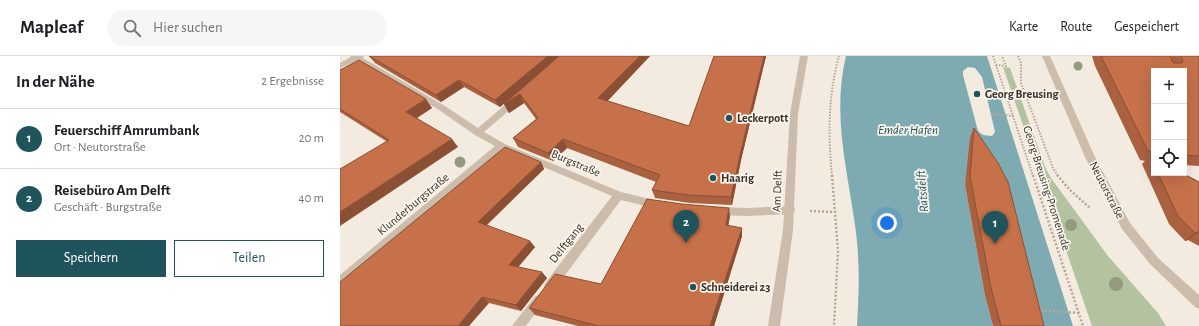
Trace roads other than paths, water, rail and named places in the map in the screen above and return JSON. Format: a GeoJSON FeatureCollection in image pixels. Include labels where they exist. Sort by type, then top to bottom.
{"type":"FeatureCollection","features":[{"type":"Feature","properties":{"kind":"street"},"geometry":{"type":"LineString","coordinates":[[340,66],[357,56]]}},
{"type":"Feature","properties":{"kind":"street","name":"Burgstraße"},"geometry":{"type":"LineString","coordinates":[[357,56],[442,108],[478,133],[502,146],[619,195],[672,206]]}},
{"type":"Feature","properties":{"kind":"street","name":"Am Delft"},"geometry":{"type":"LineString","coordinates":[[774,326],[784,266],[790,210],[794,114],[804,56]]}},
{"type":"Feature","properties":{"kind":"street","name":"Neutorstraße"},"geometry":{"type":"LineString","coordinates":[[1046,56],[1090,157],[1120,216],[1140,245],[1154,261],[1199,303]]}},
{"type":"Feature","properties":{"kind":"street"},"geometry":{"type":"LineString","coordinates":[[478,133],[520,96]]}},
{"type":"Feature","properties":{"kind":"street","name":"Klunderburgstraße"},"geometry":{"type":"LineString","coordinates":[[340,282],[502,146]]}},
{"type":"Feature","properties":{"kind":"street","name":"Delftgang"},"geometry":{"type":"LineString","coordinates":[[518,326],[619,195]]}},
{"type":"Feature","properties":{"kind":"street"},"geometry":{"type":"LineString","coordinates":[[709,211],[747,212],[790,210]]}},
{"type":"Feature","properties":{"kind":"water","name":"Emder Hafen"},"geometry":{"type":"Polygon","coordinates":[[[846,56],[987,56],[1073,326],[1035,326],[970,157],[965,185],[985,296],[993,326],[857,326],[859,289],[858,250],[842,141],[840,99],[846,56]],[[968,67],[963,71],[963,75],[978,131],[983,135],[992,136],[995,132],[982,77],[975,68],[968,67]]]}},
{"type":"Feature","properties":{"kind":"place","name":"Georg Breusing"},"geometry":{"type":"Point","coordinates":[977,94]}},
{"type":"Feature","properties":{"kind":"place","name":"Leckerpott"},"geometry":{"type":"Point","coordinates":[729,118]}},
{"type":"Feature","properties":{"kind":"place","name":"Haarig"},"geometry":{"type":"Point","coordinates":[713,178]}},
{"type":"Feature","properties":{"kind":"place","name":"Reisebüro Am Delft"},"geometry":{"type":"Point","coordinates":[686,243]}},
{"type":"Feature","properties":{"kind":"place","name":"Feuerschiff Amrumbank"},"geometry":{"type":"Point","coordinates":[995,244]}},
{"type":"Feature","properties":{"kind":"place","name":"Schneiderei 23"},"geometry":{"type":"Point","coordinates":[693,287]}},
{"type":"Feature","properties":{"kind":"water label","name":"Ratsdelft"},"geometry":{"type":"Point","coordinates":[923,191]}}]}
